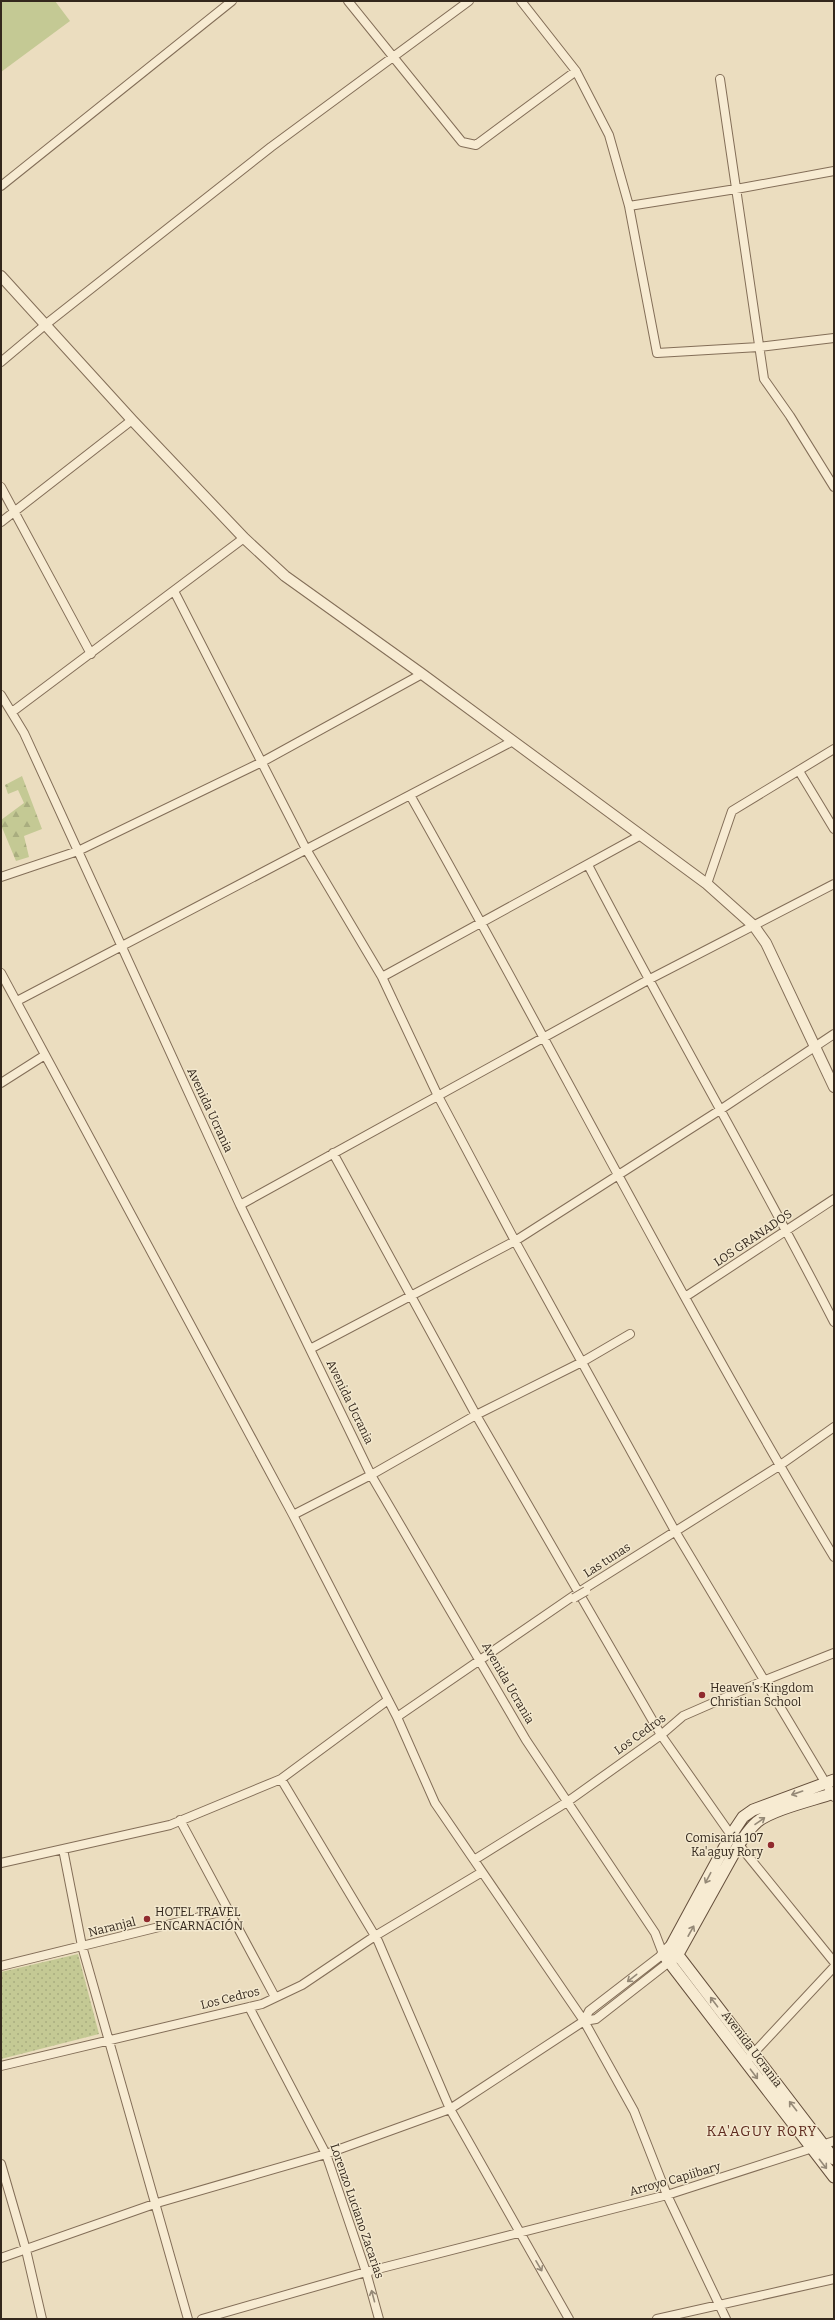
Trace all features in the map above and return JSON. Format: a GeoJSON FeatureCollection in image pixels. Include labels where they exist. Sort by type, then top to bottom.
{"type":"FeatureCollection","features":[{"type":"Feature","properties":{"kind":"main road"},"geometry":{"type":"LineString","coordinates":[[670,1954],[731,1835],[743,1817],[753,1810],[829,1782]]}},
{"type":"Feature","properties":{"kind":"main road"},"geometry":{"type":"LineString","coordinates":[[670,1954],[739,1844],[758,1821],[773,1814],[833,1794]]}},
{"type":"Feature","properties":{"kind":"main road","name":"Avenida Ucrania"},"geometry":{"type":"LineString","coordinates":[[670,1954],[749,2057],[834,2159]]}},
{"type":"Feature","properties":{"kind":"main road","name":"Avenida Ucrania"},"geometry":{"type":"LineString","coordinates":[[749,2057],[812,2150],[834,2177]]}},
{"type":"Feature","properties":{"kind":"street"},"geometry":{"type":"LineString","coordinates":[[1,186],[232,1]]}},
{"type":"Feature","properties":{"kind":"street"},"geometry":{"type":"LineString","coordinates":[[348,1],[462,142],[476,145],[576,71]]}},
{"type":"Feature","properties":{"kind":"street"},"geometry":{"type":"LineString","coordinates":[[1,362],[45,325],[271,147],[392,56],[469,1]]}},
{"type":"Feature","properties":{"kind":"street"},"geometry":{"type":"LineString","coordinates":[[521,1],[576,71],[609,135],[629,206],[657,353],[759,347],[834,338]]}},
{"type":"Feature","properties":{"kind":"street"},"geometry":{"type":"LineString","coordinates":[[720,79],[764,379],[790,416],[834,487]]}},
{"type":"Feature","properties":{"kind":"street"},"geometry":{"type":"LineString","coordinates":[[629,206],[736,189],[834,171]]}},
{"type":"Feature","properties":{"kind":"street"},"geometry":{"type":"LineString","coordinates":[[1,276],[132,420],[244,538],[285,576],[422,674],[707,884],[754,926],[766,943],[834,1087]]}},
{"type":"Feature","properties":{"kind":"street"},"geometry":{"type":"LineString","coordinates":[[1,522],[132,420]]}},
{"type":"Feature","properties":{"kind":"street"},"geometry":{"type":"LineString","coordinates":[[1,487],[91,654]]}},
{"type":"Feature","properties":{"kind":"street"},"geometry":{"type":"LineString","coordinates":[[12,712],[244,538]]}},
{"type":"Feature","properties":{"kind":"street"},"geometry":{"type":"LineString","coordinates":[[174,591],[306,849],[382,978],[438,1096],[515,1241],[675,1531],[763,1681],[829,1782],[833,1794]]}},
{"type":"Feature","properties":{"kind":"street"},"geometry":{"type":"LineString","coordinates":[[1,876],[78,851],[262,762],[422,674]]}},
{"type":"Feature","properties":{"kind":"street","name":"Avenida Ucrania"},"geometry":{"type":"LineString","coordinates":[[1,695],[12,712],[78,851],[120,946],[240,1205],[371,1475],[526,1740],[654,1933],[670,1954]]}},
{"type":"Feature","properties":{"kind":"street"},"geometry":{"type":"LineString","coordinates":[[17,1001],[513,741]]}},
{"type":"Feature","properties":{"kind":"street"},"geometry":{"type":"LineString","coordinates":[[707,884],[732,811],[834,749]]}},
{"type":"Feature","properties":{"kind":"street"},"geometry":{"type":"LineString","coordinates":[[800,771],[834,829]]}},
{"type":"Feature","properties":{"kind":"street"},"geometry":{"type":"LineString","coordinates":[[410,795],[482,923],[685,1297],[779,1466],[834,1557]]}},
{"type":"Feature","properties":{"kind":"street"},"geometry":{"type":"LineString","coordinates":[[382,978],[641,835]]}},
{"type":"Feature","properties":{"kind":"street"},"geometry":{"type":"LineString","coordinates":[[588,865],[648,980],[787,1230],[834,1322]]}},
{"type":"Feature","properties":{"kind":"street"},"geometry":{"type":"LineString","coordinates":[[240,1205],[648,980],[834,884]]}},
{"type":"Feature","properties":{"kind":"street"},"geometry":{"type":"LineString","coordinates":[[1,973],[293,1515],[397,1717],[435,1803],[584,2021],[634,2111],[667,2195],[726,2319]]}},
{"type":"Feature","properties":{"kind":"street"},"geometry":{"type":"LineString","coordinates":[[310,1349],[515,1241],[720,1110],[834,1034]]}},
{"type":"Feature","properties":{"kind":"street"},"geometry":{"type":"LineString","coordinates":[[1,1083],[46,1055]]}},
{"type":"Feature","properties":{"kind":"street"},"geometry":{"type":"LineString","coordinates":[[333,1153],[476,1415],[661,1734],[731,1835],[834,1962]]}},
{"type":"Feature","properties":{"kind":"street","name":"LOS GRANADOS"},"geometry":{"type":"LineString","coordinates":[[685,1297],[834,1199]]}},
{"type":"Feature","properties":{"kind":"street"},"geometry":{"type":"LineString","coordinates":[[293,1515],[371,1475],[476,1415],[582,1362],[630,1334]]}},
{"type":"Feature","properties":{"kind":"street","name":"Las tunas"},"geometry":{"type":"LineString","coordinates":[[397,1717],[579,1594],[675,1531],[779,1466],[834,1427]]}},
{"type":"Feature","properties":{"kind":"street","name":"Los Cedros"},"geometry":{"type":"LineString","coordinates":[[474,1860],[567,1802],[661,1734],[683,1716],[763,1681],[834,1653]]}},
{"type":"Feature","properties":{"kind":"street"},"geometry":{"type":"LineString","coordinates":[[1,1863],[170,1825],[281,1780],[388,1700]]}},
{"type":"Feature","properties":{"kind":"street"},"geometry":{"type":"LineString","coordinates":[[281,1780],[375,1936],[450,2109],[570,2319]]}},
{"type":"Feature","properties":{"kind":"street"},"geometry":{"type":"LineString","coordinates":[[180,1820],[275,1997]]}},
{"type":"Feature","properties":{"kind":"street"},"geometry":{"type":"LineString","coordinates":[[63,1849],[82,1946],[157,2203],[188,2319]]}},
{"type":"Feature","properties":{"kind":"street","name":"Los Cedros"},"geometry":{"type":"LineString","coordinates":[[1,2066],[249,2007],[275,1997],[302,1985],[375,1936],[482,1872]]}},
{"type":"Feature","properties":{"kind":"street","name":"Naranjal"},"geometry":{"type":"LineString","coordinates":[[1,1966],[228,1910]]}},
{"type":"Feature","properties":{"kind":"street"},"geometry":{"type":"LineString","coordinates":[[1,2258],[157,2203],[326,2154],[450,2109],[584,2021],[596,2019],[670,1954]]}},
{"type":"Feature","properties":{"kind":"street"},"geometry":{"type":"LineString","coordinates":[[749,2057],[834,1967]]}},
{"type":"Feature","properties":{"kind":"street","name":"Lorenzo Luciano Zacarias"},"geometry":{"type":"LineString","coordinates":[[249,2007],[326,2154],[366,2272],[379,2319]]}},
{"type":"Feature","properties":{"kind":"street","name":"Arroyo Capiibary"},"geometry":{"type":"LineString","coordinates":[[202,2319],[366,2272],[667,2195],[812,2150],[834,2141]]}},
{"type":"Feature","properties":{"kind":"street"},"geometry":{"type":"LineString","coordinates":[[1,2164],[26,2250],[42,2319]]}},
{"type":"Feature","properties":{"kind":"street"},"geometry":{"type":"LineString","coordinates":[[657,2319],[834,2279]]}},
{"type":"Feature","properties":{"kind":"green space"},"geometry":{"type":"Polygon","coordinates":[[[1,1],[55,1],[70,21],[1,72],[1,1]]]}},
{"type":"Feature","properties":{"kind":"green space"},"geometry":{"type":"Polygon","coordinates":[[[22,776],[42,829],[24,836],[29,857],[16,861],[1,825],[1,820],[24,803],[18,790],[8,794],[5,785],[22,776]]]}},
{"type":"Feature","properties":{"kind":"green space"},"geometry":{"type":"Polygon","coordinates":[[[78,1954],[99,2034],[1,2059],[1,1972],[78,1954]]]}},
{"type":"Feature","properties":{"kind":"place","name":"Heaven's Kingdom Christian School"},"geometry":{"type":"Point","coordinates":[702,1695]}},
{"type":"Feature","properties":{"kind":"place","name":"Comisaría 107 Ka'aguy Rory"},"geometry":{"type":"Point","coordinates":[771,1845]}},
{"type":"Feature","properties":{"kind":"place","name":"HOTEL TRAVEL ENCARNACIÓN"},"geometry":{"type":"Point","coordinates":[147,1919]}},
{"type":"Feature","properties":{"kind":"district","name":"KA'AGUY RORY"},"geometry":{"type":"Point","coordinates":[762,2131]}}]}
